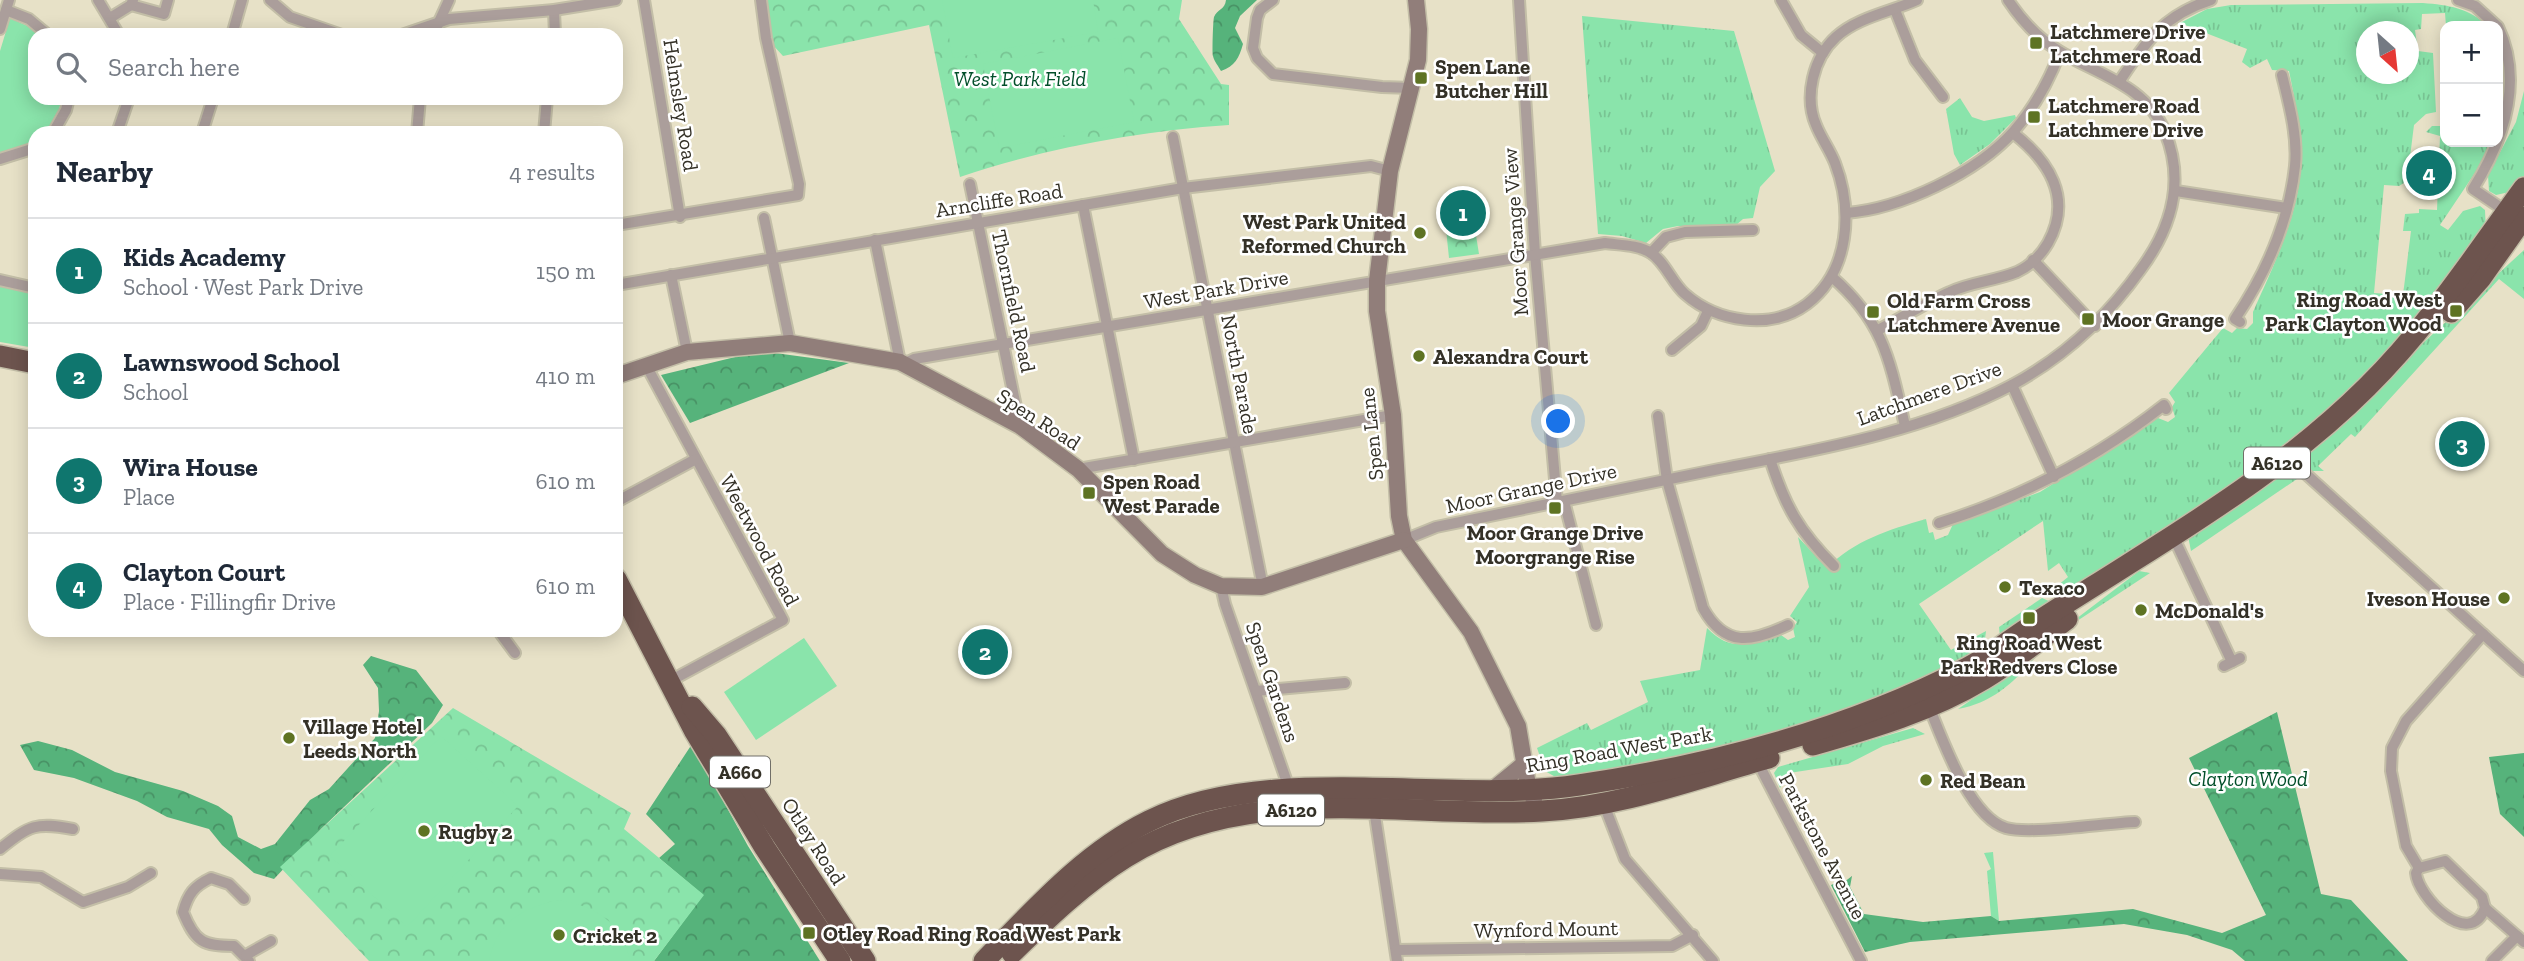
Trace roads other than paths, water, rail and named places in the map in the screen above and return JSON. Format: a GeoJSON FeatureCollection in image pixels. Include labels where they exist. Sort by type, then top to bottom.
{"type":"FeatureCollection","features":[{"type":"Feature","properties":{"kind":"highway","name":"Ring Road West Park"},"geometry":{"type":"LineString","coordinates":[[2398,354],[2449,314],[2481,278],[2520,216],[2524,188]]}},
{"type":"Feature","properties":{"kind":"highway","name":"Ring Road West Park"},"geometry":{"type":"LineString","coordinates":[[984,961],[1084,864],[1117,840],[1151,820],[1219,797],[1290,791],[1528,791],[1578,785],[1755,755],[1881,726],[1926,699],[1996,671],[2081,608],[2144,555],[2286,456],[2366,388],[2398,354],[2469,266],[2520,216]]}},
{"type":"Feature","properties":{"kind":"highway"},"geometry":{"type":"LineString","coordinates":[[0,356],[28,362]]}},
{"type":"Feature","properties":{"kind":"highway","name":"Otley Road"},"geometry":{"type":"LineString","coordinates":[[623,592],[694,730],[765,848],[840,961]]}},
{"type":"Feature","properties":{"kind":"highway","name":"Otley Road"},"geometry":{"type":"LineString","coordinates":[[670,681],[716,735],[865,961]]}},
{"type":"Feature","properties":{"kind":"highway","name":"Ring Road West Park"},"geometry":{"type":"LineString","coordinates":[[1004,961],[1096,878],[1126,857],[1181,830],[1259,811],[1374,809],[1509,813],[1606,804],[1670,789],[1755,755]]}},
{"type":"Feature","properties":{"kind":"street"},"geometry":{"type":"LineString","coordinates":[[98,0],[115,28]]}},
{"type":"Feature","properties":{"kind":"street"},"geometry":{"type":"LineString","coordinates":[[110,18],[132,3],[164,14],[168,0]]}},
{"type":"Feature","properties":{"kind":"street"},"geometry":{"type":"LineString","coordinates":[[234,28],[242,0]]}},
{"type":"Feature","properties":{"kind":"street"},"geometry":{"type":"LineString","coordinates":[[270,0],[290,17],[322,28]]}},
{"type":"Feature","properties":{"kind":"street"},"geometry":{"type":"LineString","coordinates":[[435,28],[449,0]]}},
{"type":"Feature","properties":{"kind":"street"},"geometry":{"type":"LineString","coordinates":[[422,28],[478,15],[554,10],[616,0]]}},
{"type":"Feature","properties":{"kind":"street","name":"Helmsley Road"},"geometry":{"type":"LineString","coordinates":[[644,0],[680,217]]}},
{"type":"Feature","properties":{"kind":"street"},"geometry":{"type":"LineString","coordinates":[[623,224],[680,217],[798,195],[799,184],[766,38],[761,0]]}},
{"type":"Feature","properties":{"kind":"street"},"geometry":{"type":"LineString","coordinates":[[1273,0],[1260,10],[1256,18],[1253,48],[1257,58],[1273,74],[1412,88]]}},
{"type":"Feature","properties":{"kind":"street","name":"Spen Lane"},"geometry":{"type":"LineString","coordinates":[[1416,0],[1419,29],[1412,88],[1390,171],[1377,281],[1377,311],[1393,415],[1399,516],[1404,540],[1471,632],[1518,726],[1528,791]]}},
{"type":"Feature","properties":{"kind":"street","name":"Moor Grange View"},"geometry":{"type":"LineString","coordinates":[[1519,0],[1535,254],[1560,501],[1596,625]]}},
{"type":"Feature","properties":{"kind":"street"},"geometry":{"type":"LineString","coordinates":[[1780,0],[1801,35],[1823,53]]}},
{"type":"Feature","properties":{"kind":"street"},"geometry":{"type":"LineString","coordinates":[[1753,230],[1685,232],[1666,237],[1651,253],[1683,293],[1708,311],[1755,320],[1777,317],[1806,305],[1832,277],[1844,243],[1846,213],[1836,164],[1815,123],[1811,99],[1816,66],[1834,38],[1851,26],[1917,0]]}},
{"type":"Feature","properties":{"kind":"street","name":"Latchmere Drive"},"geometry":{"type":"LineString","coordinates":[[1668,480],[1770,459],[1905,426],[1976,402],[2012,385],[2046,364],[2095,326],[2118,301],[2164,233],[2176,191],[2174,163],[2160,122],[2142,99],[2119,82],[2060,52],[2034,34],[2008,0]]}},
{"type":"Feature","properties":{"kind":"street"},"geometry":{"type":"LineString","coordinates":[[2119,82],[2164,23],[2188,3],[2211,0]]}},
{"type":"Feature","properties":{"kind":"street"},"geometry":{"type":"LineString","coordinates":[[2458,0],[2475,6],[2491,21]]}},
{"type":"Feature","properties":{"kind":"street"},"geometry":{"type":"LineString","coordinates":[[0,29],[8,5],[40,28]]}},
{"type":"Feature","properties":{"kind":"street"},"geometry":{"type":"LineString","coordinates":[[554,10],[555,28]]}},
{"type":"Feature","properties":{"kind":"street"},"geometry":{"type":"LineString","coordinates":[[1895,10],[1915,60],[1943,97]]}},
{"type":"Feature","properties":{"kind":"street"},"geometry":{"type":"LineString","coordinates":[[2503,36],[2513,55],[2519,88],[2516,106],[2498,148],[2473,189],[2520,216]]}},
{"type":"Feature","properties":{"kind":"street"},"geometry":{"type":"LineString","coordinates":[[1846,213],[1885,206],[1923,191],[1983,157],[2012,133],[2049,82],[2060,52]]}},
{"type":"Feature","properties":{"kind":"street"},"geometry":{"type":"LineString","coordinates":[[2240,322],[2235,319],[2260,282],[2275,246],[2295,164],[2291,113],[2282,75]]}},
{"type":"Feature","properties":{"kind":"street"},"geometry":{"type":"LineString","coordinates":[[56,126],[67,105]]}},
{"type":"Feature","properties":{"kind":"street"},"geometry":{"type":"LineString","coordinates":[[119,126],[127,105]]}},
{"type":"Feature","properties":{"kind":"street"},"geometry":{"type":"LineString","coordinates":[[204,126],[211,105]]}},
{"type":"Feature","properties":{"kind":"street"},"geometry":{"type":"LineString","coordinates":[[418,126],[419,105]]}},
{"type":"Feature","properties":{"kind":"street"},"geometry":{"type":"LineString","coordinates":[[545,126],[546,105]]}},
{"type":"Feature","properties":{"kind":"street"},"geometry":{"type":"LineString","coordinates":[[1878,330],[1951,291],[2019,271],[2041,254],[2057,227],[2058,197],[2050,173],[2036,151],[2012,133]]}},
{"type":"Feature","properties":{"kind":"street","name":"North Parade"},"geometry":{"type":"LineString","coordinates":[[1173,137],[1261,577]]}},
{"type":"Feature","properties":{"kind":"street"},"geometry":{"type":"LineString","coordinates":[[0,159],[28,150]]}},
{"type":"Feature","properties":{"kind":"street","name":"Arncliffe Road"},"geometry":{"type":"LineString","coordinates":[[623,284],[1183,188],[1371,166],[1390,171]]}},
{"type":"Feature","properties":{"kind":"street","name":"Thornfield Road"},"geometry":{"type":"LineString","coordinates":[[970,184],[1020,426]]}},
{"type":"Feature","properties":{"kind":"street"},"geometry":{"type":"LineString","coordinates":[[2176,191],[2286,208]]}},
{"type":"Feature","properties":{"kind":"street"},"geometry":{"type":"LineString","coordinates":[[1083,205],[1133,460]]}},
{"type":"Feature","properties":{"kind":"street"},"geometry":{"type":"LineString","coordinates":[[764,218],[790,343]]}},
{"type":"Feature","properties":{"kind":"street"},"geometry":{"type":"LineString","coordinates":[[875,240],[900,359]]}},
{"type":"Feature","properties":{"kind":"street","name":"West Park Drive"},"geometry":{"type":"LineString","coordinates":[[900,359],[1003,345],[1605,243],[1630,246],[1651,253]]}},
{"type":"Feature","properties":{"kind":"street"},"geometry":{"type":"LineString","coordinates":[[2033,260],[2095,326]]}},
{"type":"Feature","properties":{"kind":"street"},"geometry":{"type":"LineString","coordinates":[[671,275],[687,352]]}},
{"type":"Feature","properties":{"kind":"street"},"geometry":{"type":"LineString","coordinates":[[1832,277],[1854,297],[1878,330],[1905,426]]}},
{"type":"Feature","properties":{"kind":"street"},"geometry":{"type":"LineString","coordinates":[[0,280],[28,286]]}},
{"type":"Feature","properties":{"kind":"street"},"geometry":{"type":"LineString","coordinates":[[1672,350],[1701,326],[1708,311]]}},
{"type":"Feature","properties":{"kind":"street","name":"Spen Road"},"geometry":{"type":"LineString","coordinates":[[623,373],[687,352],[790,343],[900,359],[1020,426],[1079,469],[1161,554],[1195,575],[1222,586],[1262,587],[1404,540]]}},
{"type":"Feature","properties":{"kind":"street","name":"Weetwood Road"},"geometry":{"type":"LineString","coordinates":[[646,365],[783,621],[670,681]]}},
{"type":"Feature","properties":{"kind":"street"},"geometry":{"type":"LineString","coordinates":[[2012,385],[2053,477]]}},
{"type":"Feature","properties":{"kind":"street"},"geometry":{"type":"LineString","coordinates":[[1939,523],[1985,509],[2053,477],[2122,438],[2164,405],[2166,409]]}},
{"type":"Feature","properties":{"kind":"street"},"geometry":{"type":"LineString","coordinates":[[1079,469],[1393,415]]}},
{"type":"Feature","properties":{"kind":"street"},"geometry":{"type":"LineString","coordinates":[[1658,416],[1668,480],[1703,608],[1711,622],[1722,632],[1751,639],[1788,625]]}},
{"type":"Feature","properties":{"kind":"street"},"geometry":{"type":"LineString","coordinates":[[2286,456],[2524,671]]}},
{"type":"Feature","properties":{"kind":"street"},"geometry":{"type":"LineString","coordinates":[[623,498],[696,459]]}},
{"type":"Feature","properties":{"kind":"street"},"geometry":{"type":"LineString","coordinates":[[1770,459],[1792,517],[1804,536],[1834,566]]}},
{"type":"Feature","properties":{"kind":"street","name":"Moor Grange Drive"},"geometry":{"type":"LineString","coordinates":[[1404,540],[1436,527],[1668,480]]}},
{"type":"Feature","properties":{"kind":"street"},"geometry":{"type":"LineString","coordinates":[[2173,536],[2232,662]]}},
{"type":"Feature","properties":{"kind":"street","name":"Spen Gardens"},"geometry":{"type":"LineString","coordinates":[[1222,586],[1225,604],[1290,791]]}},
{"type":"Feature","properties":{"kind":"street"},"geometry":{"type":"LineString","coordinates":[[2420,868],[2406,846],[2391,771],[2392,748],[2406,721],[2483,634]]}},
{"type":"Feature","properties":{"kind":"street"},"geometry":{"type":"LineString","coordinates":[[503,637],[515,653]]}},
{"type":"Feature","properties":{"kind":"street"},"geometry":{"type":"LineString","coordinates":[[1256,691],[1345,683]]}},
{"type":"Feature","properties":{"kind":"street"},"geometry":{"type":"LineString","coordinates":[[1926,699],[1970,795],[1982,813],[1999,826],[2020,830],[2135,821]]}},
{"type":"Feature","properties":{"kind":"street","name":"Parkstone Avenue"},"geometry":{"type":"LineString","coordinates":[[1755,755],[1861,961]]}},
{"type":"Feature","properties":{"kind":"street"},"geometry":{"type":"LineString","coordinates":[[1491,791],[1525,763]]}},
{"type":"Feature","properties":{"kind":"street"},"geometry":{"type":"LineString","coordinates":[[1606,804],[1626,776]]}},
{"type":"Feature","properties":{"kind":"street"},"geometry":{"type":"LineString","coordinates":[[1578,785],[1606,804],[1617,846],[1625,859],[1713,961]]}},
{"type":"Feature","properties":{"kind":"street"},"geometry":{"type":"LineString","coordinates":[[1509,813],[1528,791],[1544,811]]}},
{"type":"Feature","properties":{"kind":"street"},"geometry":{"type":"LineString","coordinates":[[1374,809],[1396,956]]}},
{"type":"Feature","properties":{"kind":"street"},"geometry":{"type":"LineString","coordinates":[[0,849],[24,830],[42,823],[73,829]]}},
{"type":"Feature","properties":{"kind":"street"},"geometry":{"type":"LineString","coordinates":[[2484,908],[2476,920],[2468,924],[2452,921],[2419,884],[2416,873],[2420,868],[2437,861],[2451,864],[2482,897],[2484,908],[2521,939],[2492,961]]}},
{"type":"Feature","properties":{"kind":"street"},"geometry":{"type":"LineString","coordinates":[[0,874],[41,877],[83,902],[128,887],[150,873]]}},
{"type":"Feature","properties":{"kind":"street"},"geometry":{"type":"LineString","coordinates":[[244,899],[229,884],[211,878],[197,885],[187,898],[183,912],[198,938],[209,946],[234,946],[248,958],[271,941]]}},
{"type":"Feature","properties":{"kind":"street","name":"Wynford Mount"},"geometry":{"type":"LineString","coordinates":[[1396,956],[1548,948],[1672,946],[1693,935]]}},
{"type":"Feature","properties":{"kind":"street"},"geometry":{"type":"LineString","coordinates":[[1548,948],[1551,961]]}},
{"type":"Feature","properties":{"kind":"place","name":"Latchmere Drive Latchmere Road"},"geometry":{"type":"Point","coordinates":[2036,43]}},
{"type":"Feature","properties":{"kind":"place","name":"Spen Lane Butcher Hill"},"geometry":{"type":"Point","coordinates":[1421,78]}},
{"type":"Feature","properties":{"kind":"place","name":"Latchmere Road Latchmere Drive"},"geometry":{"type":"Point","coordinates":[2034,117]}},
{"type":"Feature","properties":{"kind":"place","name":"Clayton Court"},"geometry":{"type":"Point","coordinates":[2429,173]}},
{"type":"Feature","properties":{"kind":"place","name":"Kids Academy"},"geometry":{"type":"Point","coordinates":[1463,213]}},
{"type":"Feature","properties":{"kind":"place","name":"West Park United Reformed Church"},"geometry":{"type":"Point","coordinates":[1420,233]}},
{"type":"Feature","properties":{"kind":"place","name":"Ring Road West Park Clayton Wood"},"geometry":{"type":"Point","coordinates":[2456,311]}},
{"type":"Feature","properties":{"kind":"place","name":"Old Farm Cross Latchmere Avenue"},"geometry":{"type":"Point","coordinates":[1873,312]}},
{"type":"Feature","properties":{"kind":"place","name":"Moor Grange"},"geometry":{"type":"Point","coordinates":[2088,319]}},
{"type":"Feature","properties":{"kind":"place","name":"Alexandra Court"},"geometry":{"type":"Point","coordinates":[1419,356]}},
{"type":"Feature","properties":{"kind":"place","name":"Wira House"},"geometry":{"type":"Point","coordinates":[2462,444]}},
{"type":"Feature","properties":{"kind":"place","name":"Spen Road West Parade"},"geometry":{"type":"Point","coordinates":[1089,493]}},
{"type":"Feature","properties":{"kind":"place","name":"Moor Grange Drive Moorgrange Rise"},"geometry":{"type":"Point","coordinates":[1555,508]}},
{"type":"Feature","properties":{"kind":"place","name":"Texaco"},"geometry":{"type":"Point","coordinates":[2005,587]}},
{"type":"Feature","properties":{"kind":"place","name":"Iveson House"},"geometry":{"type":"Point","coordinates":[2504,598]}},
{"type":"Feature","properties":{"kind":"place","name":"McDonald's"},"geometry":{"type":"Point","coordinates":[2141,610]}},
{"type":"Feature","properties":{"kind":"place","name":"Ring Road West Park Redvers Close"},"geometry":{"type":"Point","coordinates":[2029,618]}},
{"type":"Feature","properties":{"kind":"place","name":"Lawnswood School"},"geometry":{"type":"Point","coordinates":[985,652]}},
{"type":"Feature","properties":{"kind":"place","name":"Village Hotel Leeds North"},"geometry":{"type":"Point","coordinates":[289,738]}},
{"type":"Feature","properties":{"kind":"place","name":"Red Bean"},"geometry":{"type":"Point","coordinates":[1926,780]}},
{"type":"Feature","properties":{"kind":"place","name":"Rugby 2"},"geometry":{"type":"Point","coordinates":[424,831]}},
{"type":"Feature","properties":{"kind":"place","name":"Otley Road Ring Road West Park"},"geometry":{"type":"Point","coordinates":[809,933]}},
{"type":"Feature","properties":{"kind":"place","name":"Cricket 2"},"geometry":{"type":"Point","coordinates":[559,935]}},
{"type":"Feature","properties":{"kind":"park label","name":"West Park Field"},"geometry":{"type":"Point","coordinates":[1020,78]}},
{"type":"Feature","properties":{"kind":"park label","name":"Clayton Wood"},"geometry":{"type":"Point","coordinates":[2248,778]}}]}
